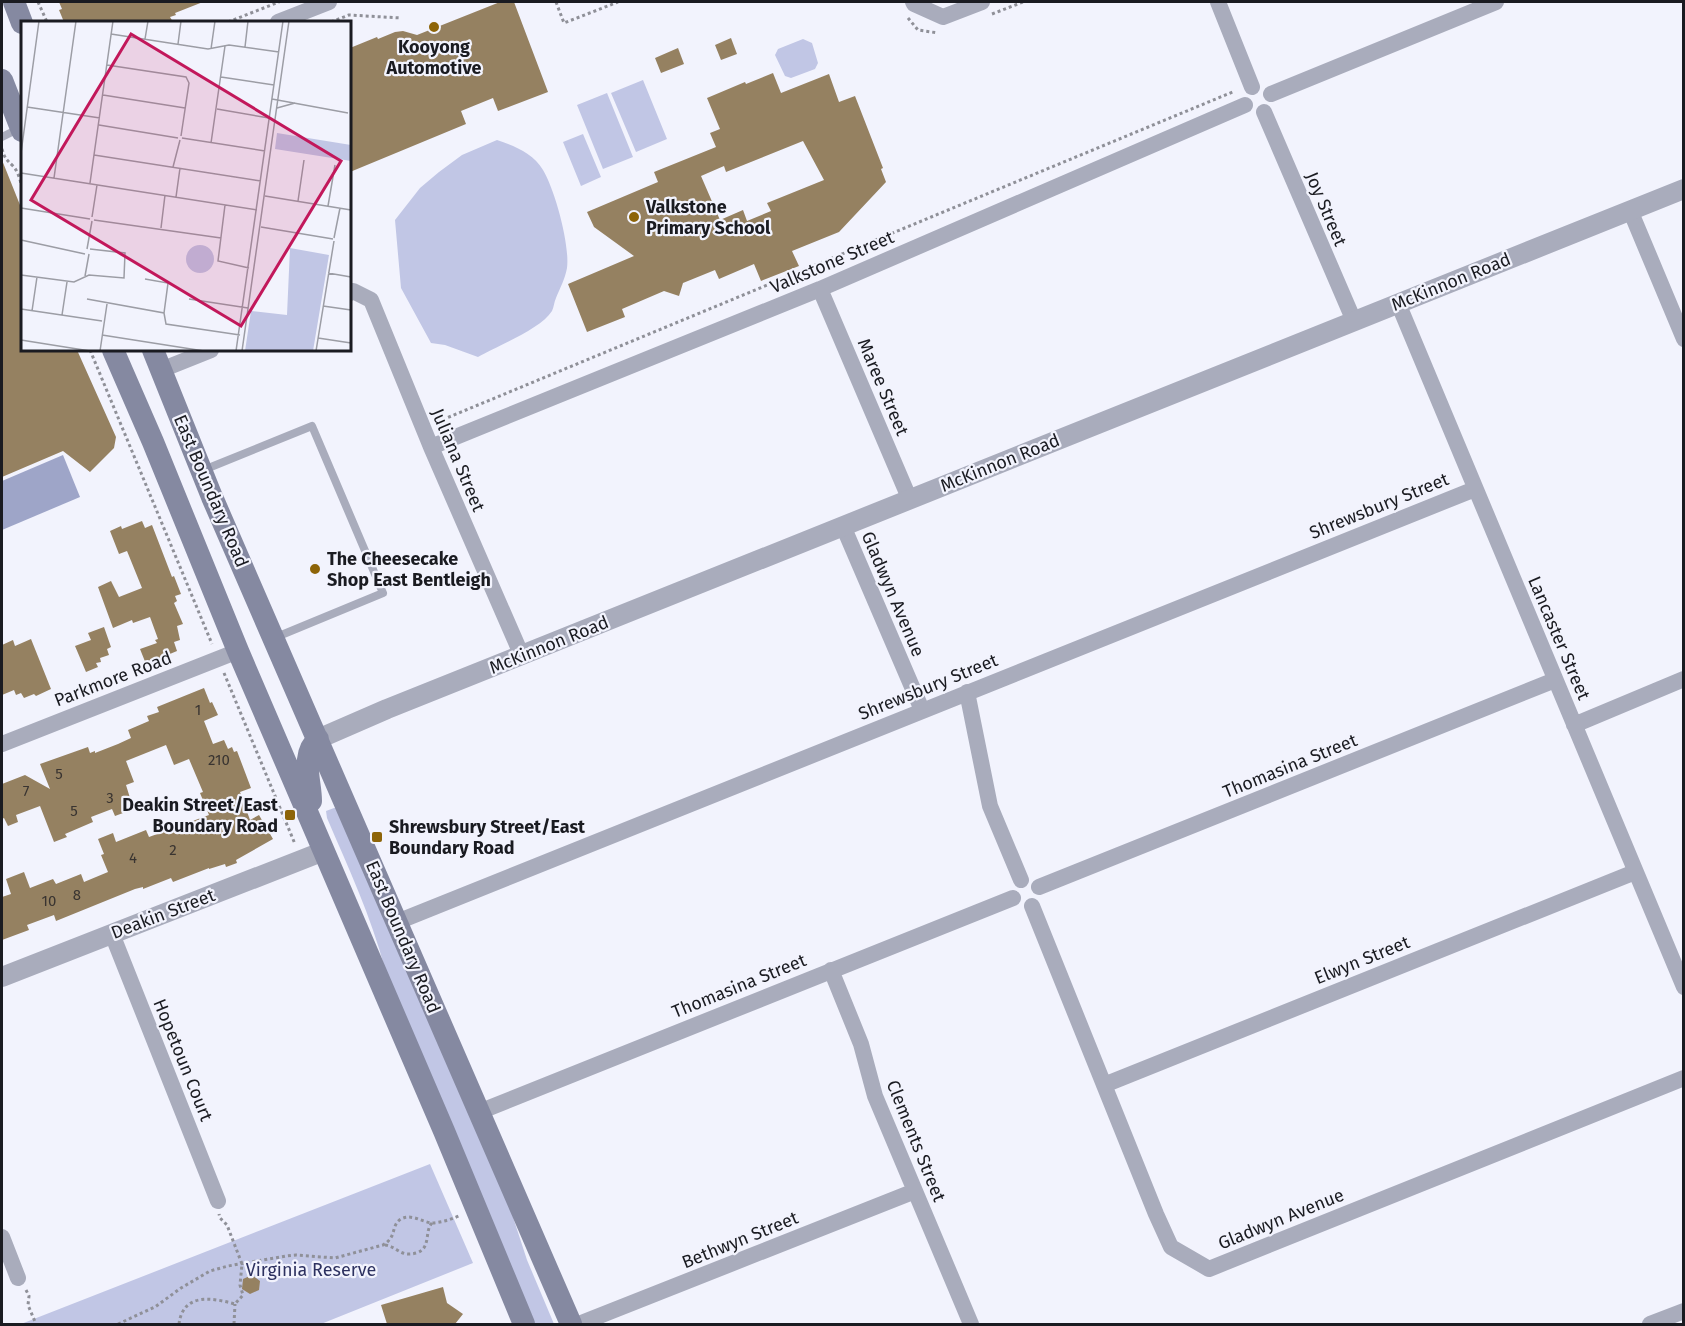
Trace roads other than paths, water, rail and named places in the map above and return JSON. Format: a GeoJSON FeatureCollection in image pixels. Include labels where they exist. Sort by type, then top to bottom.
{"type":"FeatureCollection","features":[{"type":"Feature","properties":{"kind":"main road"},"geometry":{"type":"LineString","coordinates":[[14,2],[21,21]]}},
{"type":"Feature","properties":{"kind":"main road"},"geometry":{"type":"LineString","coordinates":[[2,80],[17,131]]}},
{"type":"Feature","properties":{"kind":"main road","name":"East Boundary Road"},"geometry":{"type":"LineString","coordinates":[[113,351],[228,655],[310,818],[524,1324]]}},
{"type":"Feature","properties":{"kind":"main road","name":"East Boundary Road"},"geometry":{"type":"LineString","coordinates":[[157,360],[201,471],[571,1324]]}},
{"type":"Feature","properties":{"kind":"main road"},"geometry":{"type":"LineString","coordinates":[[310,818],[311,795],[308,761],[310,749],[318,739]]}},
{"type":"Feature","properties":{"kind":"main road"},"geometry":{"type":"LineString","coordinates":[[310,818],[328,803],[342,796]]}},
{"type":"Feature","properties":{"kind":"street"},"geometry":{"type":"LineString","coordinates":[[281,21],[329,2]]}},
{"type":"Feature","properties":{"kind":"street"},"geometry":{"type":"LineString","coordinates":[[913,2],[943,17],[982,2]]}},
{"type":"Feature","properties":{"kind":"street"},"geometry":{"type":"LineString","coordinates":[[1218,2],[1244,88],[1248,89],[1244,96],[1245,105],[1247,109],[1255,113],[1263,112],[1270,107],[1272,98],[1265,87],[1244,88]]}},
{"type":"Feature","properties":{"kind":"street"},"geometry":{"type":"LineString","coordinates":[[1271,94],[1496,2]]}},
{"type":"Feature","properties":{"kind":"street","name":"Valkstone Street"},"geometry":{"type":"LineString","coordinates":[[431,447],[820,289],[1245,105]]}},
{"type":"Feature","properties":{"kind":"street","name":"Joy Street"},"geometry":{"type":"LineString","coordinates":[[1263,112],[1354,321]]}},
{"type":"Feature","properties":{"kind":"street","name":"McKinnon Road"},"geometry":{"type":"LineString","coordinates":[[318,739],[1683,189]]}},
{"type":"Feature","properties":{"kind":"street"},"geometry":{"type":"LineString","coordinates":[[1630,210],[1683,339]]}},
{"type":"Feature","properties":{"kind":"street","name":"Maree Street"},"geometry":{"type":"LineString","coordinates":[[820,289],[910,500]]}},
{"type":"Feature","properties":{"kind":"street","name":"Juliana Street"},"geometry":{"type":"LineString","coordinates":[[351,292],[353,291],[371,300],[431,447],[522,656]]}},
{"type":"Feature","properties":{"kind":"street","name":"Lancaster Street"},"geometry":{"type":"LineString","coordinates":[[1398,303],[1683,987]]}},
{"type":"Feature","properties":{"kind":"street"},"geometry":{"type":"LineString","coordinates":[[157,360],[206,351]]}},
{"type":"Feature","properties":{"kind":"street","name":"Shrewsbury Street"},"geometry":{"type":"LineString","coordinates":[[397,922],[1475,489]]}},
{"type":"Feature","properties":{"kind":"street","name":"Gladwyn Avenue"},"geometry":{"type":"LineString","coordinates":[[843,526],[922,710]]}},
{"type":"Feature","properties":{"kind":"street","name":"Parkmore Road"},"geometry":{"type":"LineString","coordinates":[[2,744],[228,655]]}},
{"type":"Feature","properties":{"kind":"street"},"geometry":{"type":"LineString","coordinates":[[1574,725],[1683,679]]}},
{"type":"Feature","properties":{"kind":"street","name":"Thomasina Street"},"geometry":{"type":"LineString","coordinates":[[1039,887],[1555,680]]}},
{"type":"Feature","properties":{"kind":"street"},"geometry":{"type":"LineString","coordinates":[[967,692],[990,806],[1021,880]]}},
{"type":"Feature","properties":{"kind":"street","name":"Deakin Street"},"geometry":{"type":"LineString","coordinates":[[2,977],[324,851]]}},
{"type":"Feature","properties":{"kind":"street","name":"Elwyn Street"},"geometry":{"type":"LineString","coordinates":[[1104,1085],[1635,872]]}},
{"type":"Feature","properties":{"kind":"street"},"geometry":{"type":"LineString","coordinates":[[1030,879],[1039,887],[1039,900],[1032,906],[1023,907],[1013,898],[1014,885],[1021,880],[1030,879]]}},
{"type":"Feature","properties":{"kind":"street","name":"Thomasina Street"},"geometry":{"type":"LineString","coordinates":[[479,1112],[1013,898]]}},
{"type":"Feature","properties":{"kind":"street","name":"Gladwyn Avenue"},"geometry":{"type":"LineString","coordinates":[[1032,906],[1171,1247],[1209,1269],[1683,1078]]}},
{"type":"Feature","properties":{"kind":"street","name":"Hopetoun Court"},"geometry":{"type":"LineString","coordinates":[[112,934],[218,1201]]}},
{"type":"Feature","properties":{"kind":"street","name":"Clements Street"},"geometry":{"type":"LineString","coordinates":[[831,970],[861,1044],[875,1096],[971,1324]]}},
{"type":"Feature","properties":{"kind":"street","name":"Bethwyn Street"},"geometry":{"type":"LineString","coordinates":[[579,1324],[915,1191]]}},
{"type":"Feature","properties":{"kind":"street"},"geometry":{"type":"LineString","coordinates":[[2,1237],[18,1278]]}},
{"type":"Feature","properties":{"kind":"street"},"geometry":{"type":"LineString","coordinates":[[1650,1324],[1683,1311]]}},
{"type":"Feature","properties":{"kind":"lane"},"geometry":{"type":"LineString","coordinates":[[201,471],[312,426],[383,592],[274,639]]}},
{"type":"Feature","properties":{"kind":"place","name":"Kooyong Automotive"},"geometry":{"type":"Point","coordinates":[434,27]}},
{"type":"Feature","properties":{"kind":"place","name":"Valkstone Primary School"},"geometry":{"type":"Point","coordinates":[634,217]}},
{"type":"Feature","properties":{"kind":"place","name":"The Cheesecake Shop East Bentleigh"},"geometry":{"type":"Point","coordinates":[315,569]}},
{"type":"Feature","properties":{"kind":"place","name":"Deakin Street/East Boundary Road"},"geometry":{"type":"Point","coordinates":[290,815]}},
{"type":"Feature","properties":{"kind":"place","name":"Shrewsbury Street/East Boundary Road"},"geometry":{"type":"Point","coordinates":[377,837]}},
{"type":"Feature","properties":{"kind":"park label","name":"Virginia Reserve"},"geometry":{"type":"Point","coordinates":[311,1270]}}]}
